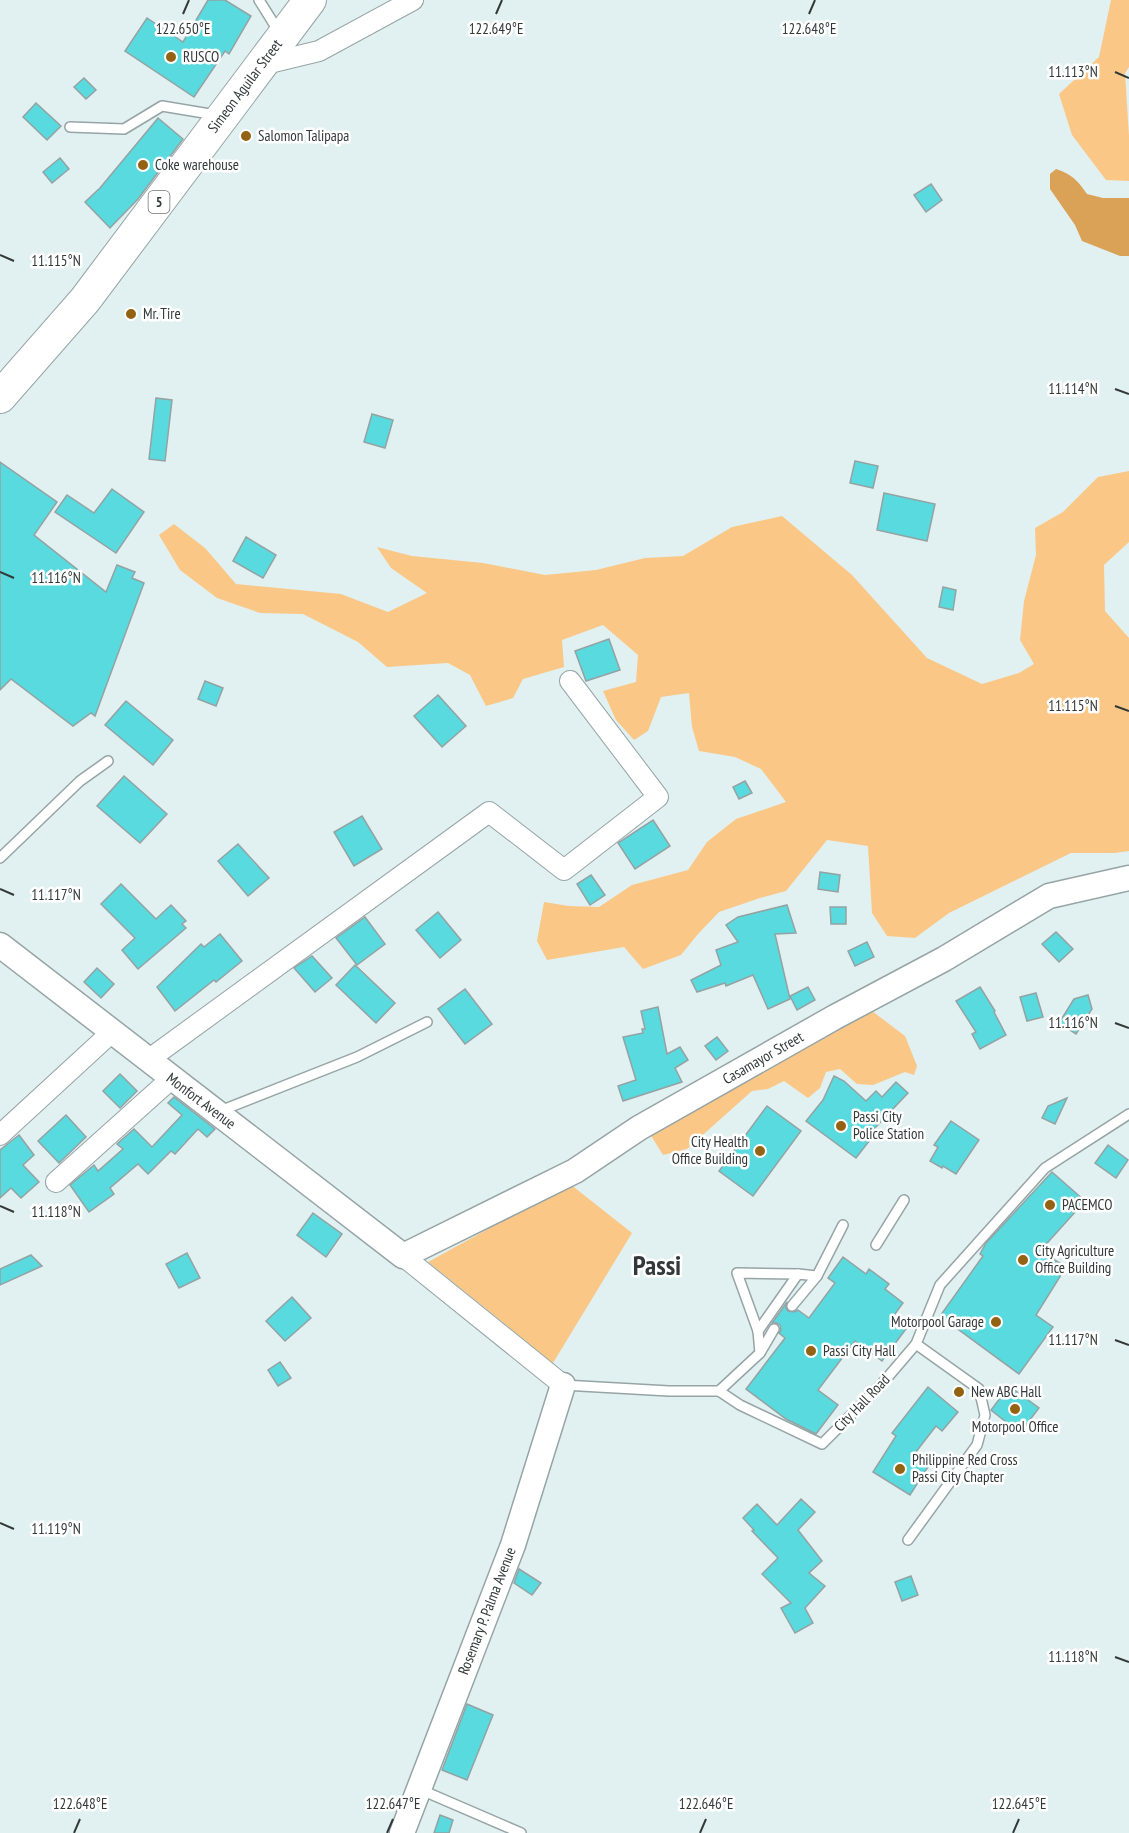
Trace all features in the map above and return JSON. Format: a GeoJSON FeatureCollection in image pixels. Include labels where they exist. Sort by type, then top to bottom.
{"type":"FeatureCollection","features":[{"type":"Feature","properties":{"kind":"highway","name":"Simeon Aguilar Street"},"geometry":{"type":"LineString","coordinates":[[0,397],[85,300],[310,0]]}},
{"type":"Feature","properties":{"kind":"street"},"geometry":{"type":"LineString","coordinates":[[261,65],[319,51],[413,0]]}},
{"type":"Feature","properties":{"kind":"street"},"geometry":{"type":"LineString","coordinates":[[148,1060],[489,812],[564,870],[658,797],[570,681]]}},
{"type":"Feature","properties":{"kind":"street","name":"Casamayor Street"},"geometry":{"type":"LineString","coordinates":[[403,1256],[575,1171],[639,1128],[835,1017],[944,959],[1049,896],[1129,878]]}},
{"type":"Feature","properties":{"kind":"street","name":"Monfort Avenue"},"geometry":{"type":"LineString","coordinates":[[0,945],[403,1256]]}},
{"type":"Feature","properties":{"kind":"street"},"geometry":{"type":"LineString","coordinates":[[0,1135],[112,1032]]}},
{"type":"Feature","properties":{"kind":"street"},"geometry":{"type":"LineString","coordinates":[[56,1182],[172,1078]]}},
{"type":"Feature","properties":{"kind":"street"},"geometry":{"type":"LineString","coordinates":[[403,1256],[563,1385]]}},
{"type":"Feature","properties":{"kind":"street","name":"Rosemary P. Palma Avenue"},"geometry":{"type":"LineString","coordinates":[[402,1833],[513,1545],[563,1385]]}},
{"type":"Feature","properties":{"kind":"lane"},"geometry":{"type":"LineString","coordinates":[[260,0],[282,37]]}},
{"type":"Feature","properties":{"kind":"lane"},"geometry":{"type":"LineString","coordinates":[[70,127],[124,129],[162,106],[223,116]]}},
{"type":"Feature","properties":{"kind":"lane"},"geometry":{"type":"LineString","coordinates":[[0,858],[80,781],[108,761]]}},
{"type":"Feature","properties":{"kind":"lane"},"geometry":{"type":"LineString","coordinates":[[217,1113],[357,1057],[427,1022]]}},
{"type":"Feature","properties":{"kind":"lane","name":"City Hall Road"},"geometry":{"type":"LineString","coordinates":[[719,1391],[740,1405],[822,1444],[881,1385],[916,1344],[940,1285],[1045,1168],[1129,1114]]}},
{"type":"Feature","properties":{"kind":"lane"},"geometry":{"type":"LineString","coordinates":[[876,1245],[904,1200]]}},
{"type":"Feature","properties":{"kind":"lane"},"geometry":{"type":"LineString","coordinates":[[792,1306],[817,1276],[843,1225]]}},
{"type":"Feature","properties":{"kind":"lane"},"geometry":{"type":"LineString","coordinates":[[760,1353],[758,1331],[737,1273],[817,1276]]}},
{"type":"Feature","properties":{"kind":"lane"},"geometry":{"type":"LineString","coordinates":[[758,1331],[798,1274]]}},
{"type":"Feature","properties":{"kind":"lane"},"geometry":{"type":"LineString","coordinates":[[563,1385],[669,1391],[719,1391],[760,1353],[774,1329]]}},
{"type":"Feature","properties":{"kind":"lane"},"geometry":{"type":"LineString","coordinates":[[908,1540],[977,1445],[985,1415],[979,1389],[916,1344]]}},
{"type":"Feature","properties":{"kind":"lane"},"geometry":{"type":"LineString","coordinates":[[419,1789],[521,1833]]}},
{"type":"Feature","properties":{"kind":"shaded area"},"geometry":{"type":"Polygon","coordinates":[[[1111,0],[1129,0],[1129,67],[1125,73],[1129,181],[1106,180],[1072,135],[1059,94],[1099,57],[1111,0]]]}},
{"type":"Feature","properties":{"kind":"shaded area"},"geometry":{"type":"Polygon","coordinates":[[[1056,169],[1074,179],[1087,194],[1103,198],[1129,198],[1129,256],[1120,256],[1082,241],[1075,225],[1050,189],[1050,174],[1056,169]]]}},
{"type":"Feature","properties":{"kind":"shaded area"},"geometry":{"type":"Polygon","coordinates":[[[1129,471],[1129,542],[1104,565],[1105,611],[1129,638],[1129,851],[1071,853],[949,913],[915,938],[887,936],[872,913],[868,846],[827,840],[786,891],[719,912],[681,955],[643,969],[624,947],[547,960],[537,941],[544,902],[599,907],[632,885],[688,870],[707,842],[736,819],[786,802],[761,769],[735,757],[699,751],[692,727],[689,693],[661,697],[648,731],[634,740],[616,720],[603,691],[636,682],[638,655],[603,625],[562,640],[564,667],[523,679],[513,698],[486,706],[470,675],[448,663],[387,667],[358,642],[303,614],[260,613],[217,598],[180,570],[159,535],[174,524],[205,548],[236,584],[341,594],[388,612],[427,593],[391,568],[377,547],[412,556],[483,563],[545,575],[596,570],[645,558],[683,556],[732,527],[782,516],[852,575],[927,658],[982,684],[1019,673],[1034,664],[1020,640],[1024,601],[1036,555],[1035,528],[1063,512],[1098,477],[1129,471]]]}},
{"type":"Feature","properties":{"kind":"shaded area"},"geometry":{"type":"Polygon","coordinates":[[[868,1008],[905,1036],[917,1066],[914,1075],[905,1072],[873,1085],[857,1084],[840,1069],[826,1072],[820,1088],[808,1098],[784,1081],[768,1089],[752,1091],[687,1149],[663,1155],[650,1134],[868,1008]]]}},
{"type":"Feature","properties":{"kind":"shaded area"},"geometry":{"type":"Polygon","coordinates":[[[570,1184],[632,1233],[553,1363],[428,1262],[570,1184]]]}},
{"type":"Feature","properties":{"kind":"building"},"geometry":{"type":"Polygon","coordinates":[[[208,0],[225,0],[251,16],[229,54],[225,51],[194,97],[125,51],[147,18],[183,42],[208,0]]]}},
{"type":"Feature","properties":{"kind":"building"},"geometry":{"type":"Polygon","coordinates":[[[84,78],[96,90],[86,99],[74,87],[84,78]]]}},
{"type":"Feature","properties":{"kind":"building"},"geometry":{"type":"Polygon","coordinates":[[[36,103],[61,126],[47,140],[23,117],[36,103]]]}},
{"type":"Feature","properties":{"kind":"building","name":"Coke warehouse"},"geometry":{"type":"Polygon","coordinates":[[[158,118],[183,139],[138,199],[110,228],[85,202],[100,188],[158,118]]]}},
{"type":"Feature","properties":{"kind":"building"},"geometry":{"type":"Polygon","coordinates":[[[60,158],[69,169],[52,183],[43,172],[60,158]]]}},
{"type":"Feature","properties":{"kind":"building"},"geometry":{"type":"Polygon","coordinates":[[[931,184],[942,200],[926,212],[914,195],[931,184]]]}},
{"type":"Feature","properties":{"kind":"building"},"geometry":{"type":"Polygon","coordinates":[[[156,398],[172,400],[165,461],[149,459],[156,398]]]}},
{"type":"Feature","properties":{"kind":"building"},"geometry":{"type":"Polygon","coordinates":[[[372,414],[393,420],[385,448],[364,442],[372,414]]]}},
{"type":"Feature","properties":{"kind":"building"},"geometry":{"type":"Polygon","coordinates":[[[855,461],[878,466],[873,488],[850,483],[855,461]]]}},
{"type":"Feature","properties":{"kind":"building"},"geometry":{"type":"Polygon","coordinates":[[[0,462],[57,502],[34,535],[106,592],[117,565],[135,572],[132,578],[144,583],[95,716],[91,713],[73,726],[11,679],[0,690],[0,462]]]}},
{"type":"Feature","properties":{"kind":"building"},"geometry":{"type":"Polygon","coordinates":[[[112,489],[144,512],[116,553],[55,512],[67,495],[94,513],[112,489]]]}},
{"type":"Feature","properties":{"kind":"building"},"geometry":{"type":"Polygon","coordinates":[[[884,493],[935,504],[927,541],[877,530],[884,493]]]}},
{"type":"Feature","properties":{"kind":"building"},"geometry":{"type":"Polygon","coordinates":[[[246,537],[276,555],[263,578],[233,561],[246,537]]]}},
{"type":"Feature","properties":{"kind":"building"},"geometry":{"type":"Polygon","coordinates":[[[943,587],[956,590],[953,610],[939,607],[943,587]]]}},
{"type":"Feature","properties":{"kind":"building"},"geometry":{"type":"Polygon","coordinates":[[[609,639],[620,670],[586,681],[575,651],[609,639]]]}},
{"type":"Feature","properties":{"kind":"building"},"geometry":{"type":"Polygon","coordinates":[[[205,681],[223,688],[216,706],[198,699],[205,681]]]}},
{"type":"Feature","properties":{"kind":"building"},"geometry":{"type":"Polygon","coordinates":[[[438,695],[466,726],[442,747],[414,716],[438,695]]]}},
{"type":"Feature","properties":{"kind":"building"},"geometry":{"type":"Polygon","coordinates":[[[126,701],[173,740],[153,765],[105,725],[126,701]]]}},
{"type":"Feature","properties":{"kind":"building"},"geometry":{"type":"Polygon","coordinates":[[[124,776],[167,814],[140,843],[97,806],[124,776]]]}},
{"type":"Feature","properties":{"kind":"building"},"geometry":{"type":"Polygon","coordinates":[[[745,781],[752,793],[739,799],[733,787],[745,781]]]}},
{"type":"Feature","properties":{"kind":"building"},"geometry":{"type":"Polygon","coordinates":[[[362,816],[382,849],[354,866],[334,832],[362,816]]]}},
{"type":"Feature","properties":{"kind":"building"},"geometry":{"type":"Polygon","coordinates":[[[653,820],[670,846],[635,869],[618,843],[653,820]]]}},
{"type":"Feature","properties":{"kind":"building"},"geometry":{"type":"Polygon","coordinates":[[[238,844],[269,878],[248,896],[218,861],[238,844]]]}},
{"type":"Feature","properties":{"kind":"building"},"geometry":{"type":"Polygon","coordinates":[[[820,872],[840,875],[838,892],[818,889],[820,872]]]}},
{"type":"Feature","properties":{"kind":"building"},"geometry":{"type":"Polygon","coordinates":[[[591,875],[605,895],[590,905],[577,884],[591,875]]]}},
{"type":"Feature","properties":{"kind":"building"},"geometry":{"type":"Polygon","coordinates":[[[121,884],[156,919],[171,905],[186,921],[182,924],[186,928],[138,969],[122,950],[135,938],[101,904],[121,884]]]}},
{"type":"Feature","properties":{"kind":"building"},"geometry":{"type":"Polygon","coordinates":[[[787,905],[796,933],[775,934],[790,999],[768,1009],[753,975],[726,986],[725,983],[697,992],[691,980],[721,965],[716,950],[738,942],[726,925],[738,917],[787,905]]]}},
{"type":"Feature","properties":{"kind":"building"},"geometry":{"type":"Polygon","coordinates":[[[830,907],[846,907],[846,924],[831,924],[830,907]]]}},
{"type":"Feature","properties":{"kind":"building"},"geometry":{"type":"Polygon","coordinates":[[[438,912],[461,940],[440,958],[416,930],[438,912]]]}},
{"type":"Feature","properties":{"kind":"building"},"geometry":{"type":"Polygon","coordinates":[[[365,917],[385,944],[357,965],[336,938],[365,917]]]}},
{"type":"Feature","properties":{"kind":"building"},"geometry":{"type":"Polygon","coordinates":[[[1056,932],[1073,949],[1059,962],[1042,944],[1056,932]]]}},
{"type":"Feature","properties":{"kind":"building"},"geometry":{"type":"Polygon","coordinates":[[[220,934],[242,961],[175,1011],[157,987],[201,944],[204,947],[220,934]]]}},
{"type":"Feature","properties":{"kind":"building"},"geometry":{"type":"Polygon","coordinates":[[[867,942],[874,957],[855,966],[848,951],[867,942]]]}},
{"type":"Feature","properties":{"kind":"building"},"geometry":{"type":"Polygon","coordinates":[[[312,956],[332,978],[315,992],[294,968],[312,956]]]}},
{"type":"Feature","properties":{"kind":"building"},"geometry":{"type":"Polygon","coordinates":[[[355,965],[395,1003],[376,1023],[336,985],[355,965]]]}},
{"type":"Feature","properties":{"kind":"building"},"geometry":{"type":"Polygon","coordinates":[[[97,968],[114,984],[101,998],[84,982],[97,968]]]}},
{"type":"Feature","properties":{"kind":"building"},"geometry":{"type":"Polygon","coordinates":[[[808,987],[815,1000],[797,1010],[790,996],[808,987]]]}},
{"type":"Feature","properties":{"kind":"building"},"geometry":{"type":"Polygon","coordinates":[[[980,987],[1006,1035],[980,1049],[972,1034],[976,1032],[956,1001],[980,987]]]}},
{"type":"Feature","properties":{"kind":"building"},"geometry":{"type":"Polygon","coordinates":[[[465,989],[492,1024],[465,1044],[438,1009],[465,989]]]}},
{"type":"Feature","properties":{"kind":"building"},"geometry":{"type":"Polygon","coordinates":[[[1036,993],[1043,1017],[1027,1021],[1020,997],[1036,993]]]}},
{"type":"Feature","properties":{"kind":"building"},"geometry":{"type":"Polygon","coordinates":[[[1088,995],[1092,1009],[1076,1034],[1059,1023],[1074,999],[1088,995]]]}},
{"type":"Feature","properties":{"kind":"building"},"geometry":{"type":"Polygon","coordinates":[[[658,1007],[667,1054],[680,1047],[688,1060],[675,1068],[682,1082],[623,1101],[618,1086],[636,1080],[623,1037],[643,1033],[642,1029],[645,1029],[641,1011],[658,1007]]]}},
{"type":"Feature","properties":{"kind":"building"},"geometry":{"type":"Polygon","coordinates":[[[717,1037],[728,1051],[716,1060],[705,1046],[717,1037]]]}},
{"type":"Feature","properties":{"kind":"building"},"geometry":{"type":"Polygon","coordinates":[[[120,1074],[137,1091],[120,1108],[103,1091],[120,1074]]]}},
{"type":"Feature","properties":{"kind":"building"},"geometry":{"type":"Polygon","coordinates":[[[834,1076],[844,1081],[866,1101],[876,1091],[882,1097],[896,1082],[908,1093],[874,1129],[877,1131],[856,1158],[806,1121],[823,1100],[834,1076]]]}},
{"type":"Feature","properties":{"kind":"building"},"geometry":{"type":"Polygon","coordinates":[[[174,1097],[215,1129],[207,1137],[198,1129],[175,1154],[171,1151],[148,1174],[138,1164],[110,1188],[114,1194],[89,1212],[70,1185],[94,1165],[98,1171],[123,1149],[117,1144],[134,1129],[152,1147],[182,1115],[168,1103],[174,1097]]]}},
{"type":"Feature","properties":{"kind":"building"},"geometry":{"type":"Polygon","coordinates":[[[1067,1098],[1055,1124],[1042,1118],[1048,1106],[1067,1098]]]}},
{"type":"Feature","properties":{"kind":"building","name":"City Health Office Building"},"geometry":{"type":"Polygon","coordinates":[[[767,1106],[801,1131],[753,1196],[719,1171],[767,1106]]]}},
{"type":"Feature","properties":{"kind":"building"},"geometry":{"type":"Polygon","coordinates":[[[66,1115],[86,1137],[59,1163],[38,1141],[66,1115]]]}},
{"type":"Feature","properties":{"kind":"building"},"geometry":{"type":"Polygon","coordinates":[[[951,1121],[979,1140],[956,1174],[930,1161],[938,1147],[934,1145],[951,1121]]]}},
{"type":"Feature","properties":{"kind":"building"},"geometry":{"type":"Polygon","coordinates":[[[19,1135],[34,1155],[23,1165],[39,1182],[21,1198],[11,1188],[0,1198],[0,1150],[19,1135]]]}},
{"type":"Feature","properties":{"kind":"building"},"geometry":{"type":"Polygon","coordinates":[[[1108,1145],[1128,1160],[1116,1178],[1095,1163],[1108,1145]]]}},
{"type":"Feature","properties":{"kind":"building"},"geometry":{"type":"Polygon","coordinates":[[[1052,1172],[1085,1201],[1040,1251],[1066,1267],[1036,1315],[1053,1327],[1019,1374],[940,1316],[983,1256],[980,1254],[986,1243],[1052,1172]]]}},
{"type":"Feature","properties":{"kind":"building"},"geometry":{"type":"Polygon","coordinates":[[[313,1213],[342,1234],[326,1257],[297,1235],[313,1213]]]}},
{"type":"Feature","properties":{"kind":"building"},"geometry":{"type":"Polygon","coordinates":[[[187,1253],[200,1278],[179,1288],[166,1264],[187,1253]]]}},
{"type":"Feature","properties":{"kind":"building"},"geometry":{"type":"Polygon","coordinates":[[[31,1255],[42,1266],[0,1285],[0,1269],[31,1255]]]}},
{"type":"Feature","properties":{"kind":"building","name":"Passi City Hall"},"geometry":{"type":"Polygon","coordinates":[[[843,1257],[866,1274],[869,1269],[889,1284],[885,1289],[903,1303],[892,1318],[906,1329],[882,1361],[855,1341],[818,1390],[838,1405],[816,1434],[786,1419],[746,1389],[785,1338],[779,1333],[780,1325],[772,1323],[787,1302],[788,1311],[798,1310],[809,1318],[835,1283],[828,1278],[843,1257]]]}},
{"type":"Feature","properties":{"kind":"building"},"geometry":{"type":"Polygon","coordinates":[[[292,1297],[311,1318],[285,1341],[266,1321],[292,1297]]]}},
{"type":"Feature","properties":{"kind":"building"},"geometry":{"type":"Polygon","coordinates":[[[280,1362],[291,1378],[278,1386],[268,1370],[280,1362]]]}},
{"type":"Feature","properties":{"kind":"building","name":"Motorpool Office"},"geometry":{"type":"Polygon","coordinates":[[[1009,1386],[1039,1408],[1020,1433],[991,1410],[1009,1386]]]}},
{"type":"Feature","properties":{"kind":"building"},"geometry":{"type":"Polygon","coordinates":[[[928,1387],[958,1412],[942,1431],[936,1426],[912,1457],[928,1467],[910,1495],[873,1472],[896,1436],[892,1433],[928,1387]]]}},
{"type":"Feature","properties":{"kind":"building"},"geometry":{"type":"Polygon","coordinates":[[[801,1499],[815,1512],[798,1530],[822,1561],[809,1573],[825,1586],[805,1608],[813,1623],[795,1633],[781,1608],[791,1603],[762,1574],[778,1558],[743,1518],[757,1504],[777,1525],[801,1499]]]}},
{"type":"Feature","properties":{"kind":"building"},"geometry":{"type":"Polygon","coordinates":[[[519,1569],[541,1583],[532,1595],[514,1583],[519,1569]]]}},
{"type":"Feature","properties":{"kind":"building"},"geometry":{"type":"Polygon","coordinates":[[[911,1576],[918,1595],[902,1601],[895,1582],[911,1576]]]}},
{"type":"Feature","properties":{"kind":"building"},"geometry":{"type":"Polygon","coordinates":[[[467,1704],[493,1715],[467,1780],[442,1770],[467,1704]]]}},
{"type":"Feature","properties":{"kind":"building"},"geometry":{"type":"Polygon","coordinates":[[[440,1815],[453,1820],[449,1833],[434,1833],[440,1815]]]}},
{"type":"Feature","properties":{"kind":"place","name":"RUSCO"},"geometry":{"type":"Point","coordinates":[171,57]}},
{"type":"Feature","properties":{"kind":"place","name":"Salomon Talipapa"},"geometry":{"type":"Point","coordinates":[246,136]}},
{"type":"Feature","properties":{"kind":"place","name":"Coke warehouse"},"geometry":{"type":"Point","coordinates":[143,165]}},
{"type":"Feature","properties":{"kind":"place","name":"Mr. Tire"},"geometry":{"type":"Point","coordinates":[131,314]}},
{"type":"Feature","properties":{"kind":"place","name":"Passi City Police Station"},"geometry":{"type":"Point","coordinates":[841,1126]}},
{"type":"Feature","properties":{"kind":"place","name":"City Health Office Building"},"geometry":{"type":"Point","coordinates":[760,1151]}},
{"type":"Feature","properties":{"kind":"place","name":"PACEMCO"},"geometry":{"type":"Point","coordinates":[1050,1205]}},
{"type":"Feature","properties":{"kind":"place","name":"City Agriculture Office Building"},"geometry":{"type":"Point","coordinates":[1023,1260]}},
{"type":"Feature","properties":{"kind":"place","name":"Motorpool Garage"},"geometry":{"type":"Point","coordinates":[996,1322]}},
{"type":"Feature","properties":{"kind":"place","name":"Passi City Hall"},"geometry":{"type":"Point","coordinates":[811,1351]}},
{"type":"Feature","properties":{"kind":"place","name":"New ABC Hall"},"geometry":{"type":"Point","coordinates":[959,1392]}},
{"type":"Feature","properties":{"kind":"place","name":"Motorpool Office"},"geometry":{"type":"Point","coordinates":[1015,1409]}},
{"type":"Feature","properties":{"kind":"place","name":"Philippine Red Cross Passi City Chapter"},"geometry":{"type":"Point","coordinates":[900,1469]}},
{"type":"Feature","properties":{"kind":"district","name":"Passi"},"geometry":{"type":"Point","coordinates":[657,1266]}}]}
